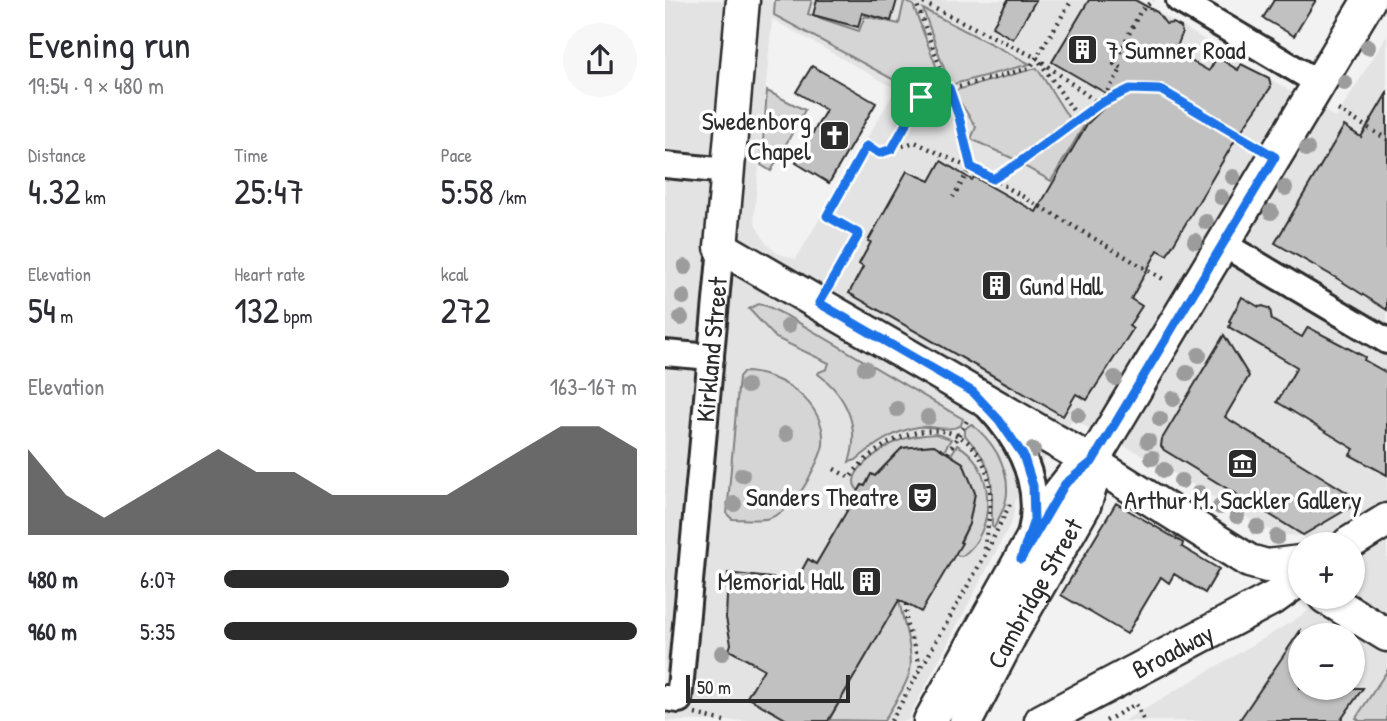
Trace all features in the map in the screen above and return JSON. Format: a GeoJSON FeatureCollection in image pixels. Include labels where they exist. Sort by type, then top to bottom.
{"type":"FeatureCollection","features":[{"type":"Feature","properties":{"kind":"main road","name":"Kirkland Street"},"geometry":{"type":"LineString","coordinates":[[721,247],[743,0]]}},
{"type":"Feature","properties":{"kind":"main road","name":"Cambridge Street"},"geometry":{"type":"LineString","coordinates":[[930,721],[1065,484],[1092,462],[1369,0]]}},
{"type":"Feature","properties":{"kind":"main road"},"geometry":{"type":"LineString","coordinates":[[721,247],[819,303],[972,404],[1092,462],[1249,561],[1288,574]]}},
{"type":"Feature","properties":{"kind":"main road","name":"Cambridge Street"},"geometry":{"type":"LineString","coordinates":[[966,721],[1012,632],[1084,506],[1092,481],[1092,462]]}},
{"type":"Feature","properties":{"kind":"main road"},"geometry":{"type":"LineString","coordinates":[[1365,534],[1387,520]]}},
{"type":"Feature","properties":{"kind":"main road","name":"Broadway"},"geometry":{"type":"LineString","coordinates":[[1041,721],[1288,590]]}},
{"type":"Feature","properties":{"kind":"main road"},"geometry":{"type":"LineString","coordinates":[[1348,609],[1387,635]]}},
{"type":"Feature","properties":{"kind":"street"},"geometry":{"type":"LineString","coordinates":[[1179,0],[1319,83]]}},
{"type":"Feature","properties":{"kind":"street"},"geometry":{"type":"LineString","coordinates":[[665,165],[728,171]]}},
{"type":"Feature","properties":{"kind":"street"},"geometry":{"type":"LineString","coordinates":[[1223,244],[1387,341]]}},
{"type":"Feature","properties":{"kind":"street","name":"Kirkland Street"},"geometry":{"type":"LineString","coordinates":[[680,705],[721,247]]}},
{"type":"Feature","properties":{"kind":"street"},"geometry":{"type":"LineString","coordinates":[[665,353],[711,358]]}},
{"type":"Feature","properties":{"kind":"street"},"geometry":{"type":"LineString","coordinates":[[972,404],[992,411],[1017,443],[1031,477],[1035,502],[1034,520],[1021,559]]}},
{"type":"Feature","properties":{"kind":"path"},"geometry":{"type":"LineString","coordinates":[[916,0],[1037,58],[1101,106]]}},
{"type":"Feature","properties":{"kind":"path"},"geometry":{"type":"LineString","coordinates":[[916,0],[959,117],[971,167],[953,197]]}},
{"type":"Feature","properties":{"kind":"path"},"geometry":{"type":"LineString","coordinates":[[892,149],[921,97],[1030,68],[1072,0]]}},
{"type":"Feature","properties":{"kind":"path"},"geometry":{"type":"LineString","coordinates":[[1101,106],[1122,68],[1114,64],[1128,32],[1140,12],[1153,0]]}},
{"type":"Feature","properties":{"kind":"path"},"geometry":{"type":"LineString","coordinates":[[1037,58],[1079,119]]}},
{"type":"Feature","properties":{"kind":"path"},"geometry":{"type":"LineString","coordinates":[[993,179],[1079,119],[1130,89],[1161,90],[1275,157]]}},
{"type":"Feature","properties":{"kind":"path"},"geometry":{"type":"LineString","coordinates":[[1338,110],[1387,139]]}},
{"type":"Feature","properties":{"kind":"path"},"geometry":{"type":"LineString","coordinates":[[819,303],[859,234],[827,216],[867,146],[880,153],[915,142],[993,179],[1165,280]]}},
{"type":"Feature","properties":{"kind":"path"},"geometry":{"type":"LineString","coordinates":[[948,453],[972,404]]}},
{"type":"Feature","properties":{"kind":"path"},"geometry":{"type":"LineString","coordinates":[[834,470],[850,478],[859,464],[893,439],[906,433],[934,431],[958,437],[978,454],[989,481],[991,514],[984,557]]}},
{"type":"Feature","properties":{"kind":"path"},"geometry":{"type":"LineString","coordinates":[[891,721],[984,557],[1006,515],[1011,498]]}},
{"type":"Feature","properties":{"kind":"path"},"geometry":{"type":"LineString","coordinates":[[906,604],[906,623],[921,668]]}},
{"type":"Feature","properties":{"kind":"path"},"geometry":{"type":"LineString","coordinates":[[1106,721],[1136,704],[1144,721]]}},
{"type":"Feature","properties":{"kind":"path"},"geometry":{"type":"LineString","coordinates":[[680,705],[708,720],[724,721]]}},
{"type":"Feature","properties":{"kind":"shaded area"},"geometry":{"type":"Polygon","coordinates":[[[665,0],[1138,0],[1336,118],[1387,35],[1387,721],[1124,721],[1288,624],[1288,700],[1365,700],[1365,623],[1290,623],[1311,609],[1365,609],[1365,532],[1288,532],[1288,535],[1264,528],[1154,461],[1073,420],[1016,499],[1012,521],[907,721],[665,721],[665,0]],[[772,19],[754,217],[766,243],[777,253],[796,259],[896,89],[772,19]]]}},
{"type":"Feature","properties":{"kind":"shaded area"},"geometry":{"type":"Polygon","coordinates":[[[775,0],[812,0],[808,14],[859,31],[865,16],[899,24],[904,1],[913,5],[944,87],[918,93],[774,15],[775,0]]]}},
{"type":"Feature","properties":{"kind":"shaded area"},"geometry":{"type":"Polygon","coordinates":[[[923,9],[1030,64],[950,85],[923,9]]]}},
{"type":"Feature","properties":{"kind":"shaded area"},"geometry":{"type":"Polygon","coordinates":[[[1037,68],[1070,120],[1016,160],[971,139],[976,127],[953,91],[1037,68]]]}},
{"type":"Feature","properties":{"kind":"shaded area"},"geometry":{"type":"Polygon","coordinates":[[[767,91],[805,110],[771,171],[761,165],[767,91]]]}},
{"type":"Feature","properties":{"kind":"shaded area"},"geometry":{"type":"Polygon","coordinates":[[[1091,114],[1051,181],[1022,165],[1091,114]]]}},
{"type":"Feature","properties":{"kind":"shaded area"},"geometry":{"type":"Polygon","coordinates":[[[758,304],[787,316],[963,419],[961,425],[945,429],[918,427],[901,432],[849,462],[852,424],[843,402],[828,382],[818,374],[827,369],[829,363],[776,338],[749,309],[758,304]]]}},
{"type":"Feature","properties":{"kind":"shaded area"},"geometry":{"type":"Polygon","coordinates":[[[743,372],[757,373],[786,384],[809,403],[822,430],[822,449],[805,486],[788,507],[766,519],[732,519],[727,514],[739,377],[743,372]]]}},
{"type":"Feature","properties":{"kind":"shaded area"},"geometry":{"type":"Polygon","coordinates":[[[971,424],[997,453],[1005,471],[1006,501],[994,528],[990,474],[983,458],[965,435],[965,429],[971,424]]]}},
{"type":"Feature","properties":{"kind":"shaded area"},"geometry":{"type":"Polygon","coordinates":[[[936,434],[951,439],[944,451],[934,445],[902,448],[865,486],[862,485],[859,491],[854,485],[859,470],[883,449],[907,438],[936,434]]]}},
{"type":"Feature","properties":{"kind":"shaded area"},"geometry":{"type":"Polygon","coordinates":[[[957,445],[970,454],[979,467],[985,482],[987,499],[981,532],[962,556],[955,555],[969,524],[975,493],[963,463],[951,455],[957,445]]]}},
{"type":"Feature","properties":{"kind":"shaded area"},"geometry":{"type":"Polygon","coordinates":[[[899,599],[911,663],[908,677],[898,697],[884,721],[829,720],[899,599]]]}},
{"type":"Feature","properties":{"kind":"shaded area"},"geometry":{"type":"Polygon","coordinates":[[[1387,671],[1387,721],[1360,721],[1356,718],[1387,671]]]}},
{"type":"Feature","properties":{"kind":"building"},"geometry":{"type":"Polygon","coordinates":[[[817,0],[897,0],[891,21],[862,13],[858,27],[813,15],[817,0]]]}},
{"type":"Feature","properties":{"kind":"building"},"geometry":{"type":"Polygon","coordinates":[[[1008,0],[1036,0],[1013,39],[992,27],[1008,0]]]}},
{"type":"Feature","properties":{"kind":"building"},"geometry":{"type":"Polygon","coordinates":[[[1089,0],[1135,0],[1157,12],[1166,24],[1173,23],[1181,27],[1182,34],[1175,52],[1209,71],[1217,57],[1238,70],[1241,64],[1269,78],[1271,87],[1237,137],[1167,255],[1158,250],[1131,299],[1142,306],[1129,326],[1133,329],[1087,400],[1076,394],[1063,416],[849,293],[863,267],[859,264],[871,242],[868,241],[907,171],[930,181],[941,161],[1036,212],[1087,124],[1114,98],[1052,62],[1089,0]]]}},
{"type":"Feature","properties":{"kind":"building"},"geometry":{"type":"Polygon","coordinates":[[[1274,0],[1316,0],[1294,36],[1263,18],[1274,0]]]}},
{"type":"Feature","properties":{"kind":"building","name":"Swedenborg Chapel"},"geometry":{"type":"Polygon","coordinates":[[[812,66],[876,103],[829,183],[796,163],[826,110],[796,92],[812,66]]]}},
{"type":"Feature","properties":{"kind":"building"},"geometry":{"type":"Polygon","coordinates":[[[1387,93],[1387,310],[1275,243],[1344,126],[1361,137],[1387,93]]]}},
{"type":"Feature","properties":{"kind":"building"},"geometry":{"type":"Polygon","coordinates":[[[1242,297],[1259,307],[1270,309],[1272,320],[1302,337],[1308,327],[1365,357],[1364,360],[1387,373],[1387,475],[1350,455],[1354,449],[1277,402],[1297,367],[1229,327],[1229,321],[1242,297]]]}},
{"type":"Feature","properties":{"kind":"building","name":"Arthur M. Sackler Gallery"},"geometry":{"type":"Polygon","coordinates":[[[1224,335],[1249,376],[1225,417],[1361,501],[1308,532],[1298,532],[1164,450],[1161,446],[1162,439],[1224,335]]]}},
{"type":"Feature","properties":{"kind":"building","name":"Memorial Hall"},"geometry":{"type":"Polygon","coordinates":[[[934,445],[963,463],[975,493],[969,524],[960,542],[962,543],[921,612],[899,600],[828,721],[789,721],[747,697],[764,669],[729,650],[731,644],[726,618],[728,573],[796,581],[808,559],[816,564],[871,474],[875,476],[902,448],[934,445]]]}},
{"type":"Feature","properties":{"kind":"building"},"geometry":{"type":"Polygon","coordinates":[[[1116,503],[1183,543],[1182,547],[1219,569],[1205,593],[1174,574],[1169,583],[1161,577],[1127,634],[1061,595],[1116,503]]]}},
{"type":"Feature","properties":{"kind":"building"},"geometry":{"type":"Polygon","coordinates":[[[1288,649],[1288,700],[1355,700],[1340,721],[1239,721],[1288,649]]]}},
{"type":"Feature","properties":{"kind":"place","name":"7 Sumner Road"},"geometry":{"type":"Point","coordinates":[1083,50]}},
{"type":"Feature","properties":{"kind":"place","name":"Swedenborg Chapel"},"geometry":{"type":"Point","coordinates":[834,136]}},
{"type":"Feature","properties":{"kind":"place","name":"Gund Hall"},"geometry":{"type":"Point","coordinates":[996,286]}},
{"type":"Feature","properties":{"kind":"place","name":"Arthur M. Sackler Gallery"},"geometry":{"type":"Point","coordinates":[1243,464]}},
{"type":"Feature","properties":{"kind":"place","name":"Sanders Theatre"},"geometry":{"type":"Point","coordinates":[922,497]}},
{"type":"Feature","properties":{"kind":"place","name":"Memorial Hall"},"geometry":{"type":"Point","coordinates":[867,581]}},
{"type":"Feature","properties":{"kind":"route"},"geometry":{"type":"LineString","coordinates":[[949,88],[971,167],[993,179],[1099,104],[1130,89],[1161,90],[1275,157],[1092,462],[1080,469],[1065,484],[1021,559],[1034,520],[1033,486],[1017,443],[999,420],[973,392],[819,303],[859,234],[827,216],[867,146],[880,153],[892,149],[921,97],[949,88]]}}]}
